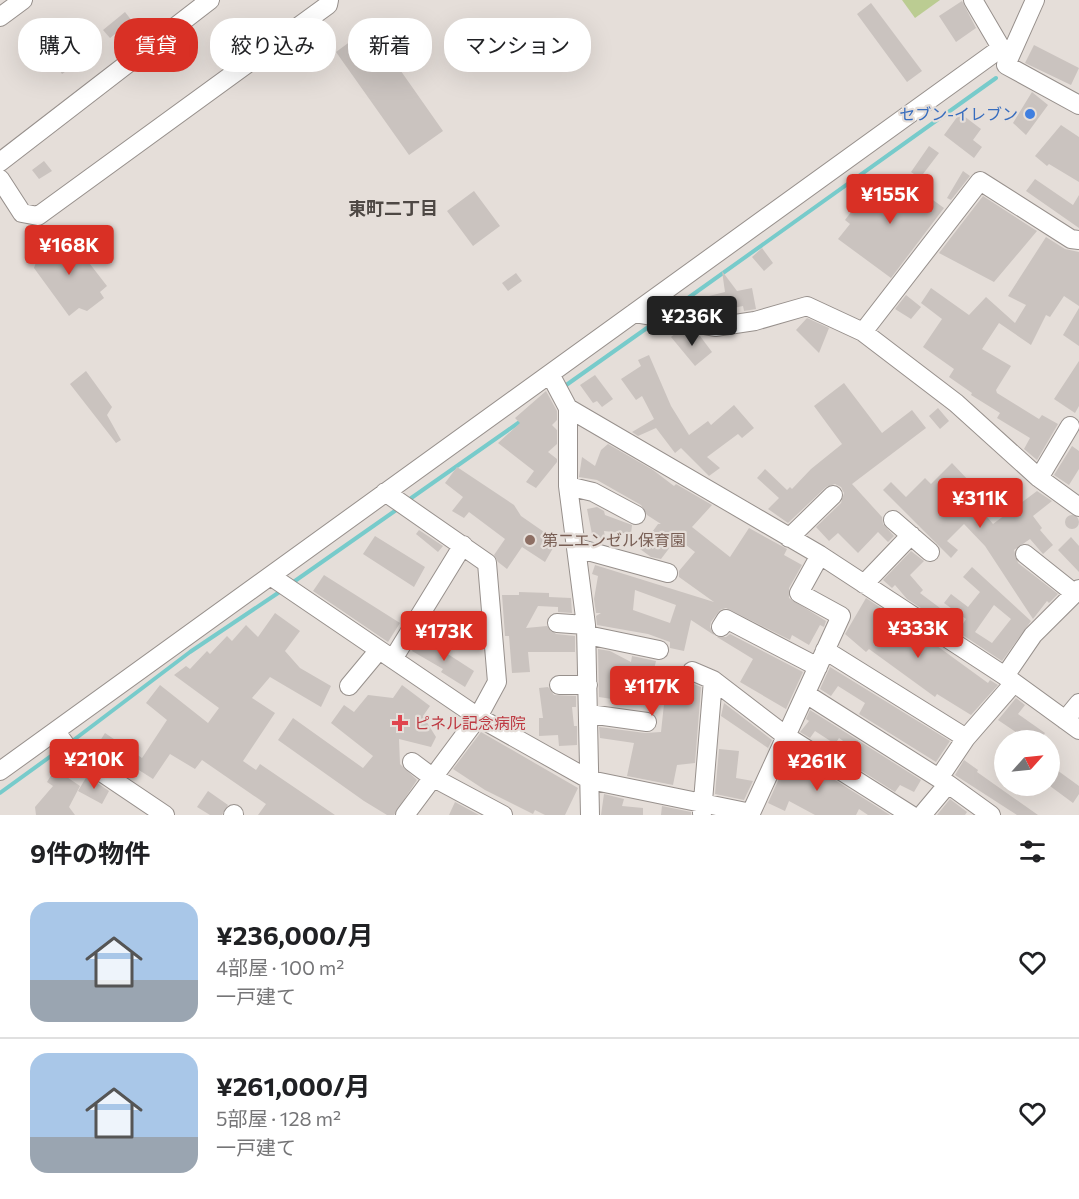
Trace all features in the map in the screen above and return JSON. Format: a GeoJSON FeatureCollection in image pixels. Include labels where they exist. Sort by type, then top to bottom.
{"type":"FeatureCollection","features":[{"type":"Feature","properties":{"kind":"street"},"geometry":{"type":"LineString","coordinates":[[0,17],[23,0]]}},
{"type":"Feature","properties":{"kind":"street"},"geometry":{"type":"LineString","coordinates":[[0,162],[210,0]]}},
{"type":"Feature","properties":{"kind":"street"},"geometry":{"type":"LineString","coordinates":[[0,180],[22,213],[38,216],[328,5],[329,0]]}},
{"type":"Feature","properties":{"kind":"street"},"geometry":{"type":"LineString","coordinates":[[973,0],[1005,54],[1006,65],[1079,105]]}},
{"type":"Feature","properties":{"kind":"street"},"geometry":{"type":"LineString","coordinates":[[0,771],[57,733],[385,492],[634,313],[1005,54],[1035,0]]}},
{"type":"Feature","properties":{"kind":"street"},"geometry":{"type":"LineString","coordinates":[[863,332],[980,181],[1071,239],[1079,240]]}},
{"type":"Feature","properties":{"kind":"street"},"geometry":{"type":"LineString","coordinates":[[634,313],[715,327],[755,321],[807,306],[863,332],[956,403],[1039,478],[1079,507]]}},
{"type":"Feature","properties":{"kind":"street"},"geometry":{"type":"LineString","coordinates":[[550,374],[568,408],[568,486],[587,630],[590,815]]}},
{"type":"Feature","properties":{"kind":"street"},"geometry":{"type":"LineString","coordinates":[[568,408],[820,555],[1009,679],[1072,725],[1079,703]]}},
{"type":"Feature","properties":{"kind":"street"},"geometry":{"type":"LineString","coordinates":[[1039,478],[1070,426]]}},
{"type":"Feature","properties":{"kind":"street"},"geometry":{"type":"LineString","coordinates":[[568,486],[593,492],[636,515]]}},
{"type":"Feature","properties":{"kind":"street"},"geometry":{"type":"LineString","coordinates":[[385,492],[487,563],[490,570],[497,682],[478,717],[405,815]]}},
{"type":"Feature","properties":{"kind":"street"},"geometry":{"type":"LineString","coordinates":[[789,538],[833,495]]}},
{"type":"Feature","properties":{"kind":"street"},"geometry":{"type":"LineString","coordinates":[[893,520],[930,552]]}},
{"type":"Feature","properties":{"kind":"street"},"geometry":{"type":"LineString","coordinates":[[864,584],[911,535]]}},
{"type":"Feature","properties":{"kind":"street"},"geometry":{"type":"LineString","coordinates":[[349,686],[386,654],[464,545]]}},
{"type":"Feature","properties":{"kind":"street"},"geometry":{"type":"LineString","coordinates":[[576,548],[670,572]]}},
{"type":"Feature","properties":{"kind":"street"},"geometry":{"type":"LineString","coordinates":[[922,815],[943,782],[966,738],[1009,679],[1033,635],[1077,591],[1025,554]]}},
{"type":"Feature","properties":{"kind":"street"},"geometry":{"type":"LineString","coordinates":[[272,577],[478,717],[590,780],[702,809],[756,813],[786,736],[841,616],[799,593],[820,555]]}},
{"type":"Feature","properties":{"kind":"street"},"geometry":{"type":"LineString","coordinates":[[722,627],[726,619],[818,667]]}},
{"type":"Feature","properties":{"kind":"street"},"geometry":{"type":"LineString","coordinates":[[558,623],[659,650]]}},
{"type":"Feature","properties":{"kind":"street"},"geometry":{"type":"LineString","coordinates":[[825,650],[966,738]]}},
{"type":"Feature","properties":{"kind":"street"},"geometry":{"type":"LineString","coordinates":[[692,671],[713,680],[786,736],[911,815]]}},
{"type":"Feature","properties":{"kind":"street"},"geometry":{"type":"LineString","coordinates":[[702,809],[713,680]]}},
{"type":"Feature","properties":{"kind":"street"},"geometry":{"type":"LineString","coordinates":[[559,685],[588,685]]}},
{"type":"Feature","properties":{"kind":"street"},"geometry":{"type":"LineString","coordinates":[[806,694],[991,815]]}},
{"type":"Feature","properties":{"kind":"street"},"geometry":{"type":"LineString","coordinates":[[589,714],[647,722]]}},
{"type":"Feature","properties":{"kind":"street"},"geometry":{"type":"LineString","coordinates":[[57,733],[70,751],[165,815]]}},
{"type":"Feature","properties":{"kind":"street"},"geometry":{"type":"LineString","coordinates":[[412,762],[432,777],[503,815]]}},
{"type":"Feature","properties":{"kind":"green space"},"geometry":{"type":"Polygon","coordinates":[[[902,0],[940,0],[915,18],[902,0]]]}},
{"type":"Feature","properties":{"kind":"building"},"geometry":{"type":"Polygon","coordinates":[[[962,1],[976,28],[956,42],[939,16],[962,1]]]}},
{"type":"Feature","properties":{"kind":"building"},"geometry":{"type":"Polygon","coordinates":[[[871,3],[922,71],[907,82],[857,14],[871,3]]]}},
{"type":"Feature","properties":{"kind":"building"},"geometry":{"type":"Polygon","coordinates":[[[125,12],[130,18],[118,18],[125,12]]]}},
{"type":"Feature","properties":{"kind":"building"},"geometry":{"type":"Polygon","coordinates":[[[114,21],[114,35],[110,38],[103,30],[114,21]]]}},
{"type":"Feature","properties":{"kind":"building"},"geometry":{"type":"Polygon","coordinates":[[[348,43],[348,69],[336,52],[348,43]]]}},
{"type":"Feature","properties":{"kind":"building"},"geometry":{"type":"Polygon","coordinates":[[[1034,45],[1079,68],[1071,85],[1025,63],[1034,45]]]}},
{"type":"Feature","properties":{"kind":"building"},"geometry":{"type":"Polygon","coordinates":[[[350,72],[402,72],[443,131],[409,155],[350,72]]]}},
{"type":"Feature","properties":{"kind":"building","name":"セブン-イレブン"},"geometry":{"type":"Polygon","coordinates":[[[1032,92],[1048,105],[1026,135],[1013,123],[1032,92]]]}},
{"type":"Feature","properties":{"kind":"building"},"geometry":{"type":"Polygon","coordinates":[[[960,113],[981,129],[973,140],[982,147],[974,158],[944,135],[960,113]]]}},
{"type":"Feature","properties":{"kind":"building"},"geometry":{"type":"Polygon","coordinates":[[[1061,125],[1079,137],[1079,182],[1049,164],[1047,166],[1035,156],[1061,125]]]}},
{"type":"Feature","properties":{"kind":"building"},"geometry":{"type":"Polygon","coordinates":[[[929,146],[939,153],[920,178],[911,172],[929,146]]]}},
{"type":"Feature","properties":{"kind":"building"},"geometry":{"type":"Polygon","coordinates":[[[44,161],[52,171],[39,179],[32,170],[44,161]]]}},
{"type":"Feature","properties":{"kind":"building"},"geometry":{"type":"Polygon","coordinates":[[[963,171],[970,176],[951,200],[947,198],[963,171]]]}},
{"type":"Feature","properties":{"kind":"building"},"geometry":{"type":"Polygon","coordinates":[[[887,178],[910,194],[915,187],[944,208],[891,278],[838,239],[850,224],[845,220],[866,192],[871,200],[887,178]]]}},
{"type":"Feature","properties":{"kind":"building"},"geometry":{"type":"Polygon","coordinates":[[[1035,179],[1073,205],[1079,195],[1079,228],[1026,191],[1035,179]]]}},
{"type":"Feature","properties":{"kind":"building"},"geometry":{"type":"Polygon","coordinates":[[[474,191],[500,226],[473,246],[447,211],[474,191]]]}},
{"type":"Feature","properties":{"kind":"building"},"geometry":{"type":"Polygon","coordinates":[[[983,196],[1037,231],[994,282],[939,253],[983,196]]]}},
{"type":"Feature","properties":{"kind":"building"},"geometry":{"type":"Polygon","coordinates":[[[66,233],[107,286],[100,292],[104,298],[87,311],[79,308],[69,316],[34,268],[40,250],[66,233]]]}},
{"type":"Feature","properties":{"kind":"building"},"geometry":{"type":"Polygon","coordinates":[[[1046,237],[1065,249],[1079,252],[1079,306],[1064,296],[1050,317],[1046,315],[1031,345],[999,323],[982,349],[1011,366],[996,390],[997,393],[1039,419],[1042,415],[1058,424],[1037,460],[1024,449],[1030,438],[997,418],[1000,413],[971,395],[972,393],[949,377],[954,369],[923,347],[942,319],[921,303],[931,288],[969,315],[986,297],[1015,323],[1026,305],[1008,296],[1046,237]]]}},
{"type":"Feature","properties":{"kind":"building"},"geometry":{"type":"Polygon","coordinates":[[[762,248],[773,263],[764,271],[752,257],[762,248]]]}},
{"type":"Feature","properties":{"kind":"building"},"geometry":{"type":"Polygon","coordinates":[[[722,271],[737,291],[752,288],[756,309],[744,311],[743,306],[728,309],[728,306],[709,311],[705,297],[725,292],[722,271]]]}},
{"type":"Feature","properties":{"kind":"building"},"geometry":{"type":"Polygon","coordinates":[[[516,273],[522,281],[508,291],[502,283],[516,273]]]}},
{"type":"Feature","properties":{"kind":"building"},"geometry":{"type":"Polygon","coordinates":[[[906,295],[921,307],[911,319],[895,309],[906,295]]]}},
{"type":"Feature","properties":{"kind":"building"},"geometry":{"type":"Polygon","coordinates":[[[1079,308],[1079,346],[1063,335],[1079,308]]]}},
{"type":"Feature","properties":{"kind":"building"},"geometry":{"type":"Polygon","coordinates":[[[807,318],[829,328],[819,353],[796,330],[807,318]]]}},
{"type":"Feature","properties":{"kind":"building"},"geometry":{"type":"Polygon","coordinates":[[[677,332],[700,336],[712,352],[695,366],[671,337],[677,332]]]}},
{"type":"Feature","properties":{"kind":"building"},"geometry":{"type":"Polygon","coordinates":[[[649,355],[671,406],[689,435],[708,421],[711,425],[734,405],[754,428],[742,438],[738,434],[707,457],[720,468],[709,476],[681,448],[675,453],[656,428],[638,436],[632,432],[654,419],[642,396],[636,400],[621,379],[641,366],[638,360],[649,355]]]}},
{"type":"Feature","properties":{"kind":"building"},"geometry":{"type":"Polygon","coordinates":[[[1079,361],[1079,406],[1075,413],[1054,399],[1079,361]]]}},
{"type":"Feature","properties":{"kind":"building"},"geometry":{"type":"Polygon","coordinates":[[[86,371],[112,407],[107,415],[121,440],[116,443],[70,384],[86,371]]]}},
{"type":"Feature","properties":{"kind":"building"},"geometry":{"type":"Polygon","coordinates":[[[595,375],[613,399],[602,407],[597,401],[593,403],[580,385],[595,375]]]}},
{"type":"Feature","properties":{"kind":"building"},"geometry":{"type":"Polygon","coordinates":[[[844,383],[882,433],[912,410],[926,428],[852,484],[882,517],[883,524],[894,536],[888,542],[878,532],[858,553],[838,533],[829,541],[816,527],[841,503],[844,493],[841,487],[835,484],[826,487],[788,523],[768,509],[779,498],[757,478],[765,469],[787,490],[790,487],[792,489],[811,469],[842,444],[814,406],[844,383]]]}},
{"type":"Feature","properties":{"kind":"building"},"geometry":{"type":"Polygon","coordinates":[[[546,391],[557,411],[557,420],[552,425],[557,430],[557,444],[548,452],[557,459],[557,462],[536,488],[526,482],[534,471],[498,443],[520,423],[515,418],[546,391]]]}},
{"type":"Feature","properties":{"kind":"building"},"geometry":{"type":"Polygon","coordinates":[[[938,408],[949,421],[940,429],[929,416],[938,408]]]}},
{"type":"Feature","properties":{"kind":"building"},"geometry":{"type":"Polygon","coordinates":[[[608,444],[653,470],[674,486],[676,484],[712,505],[692,527],[730,557],[749,528],[787,549],[784,555],[802,565],[789,588],[789,598],[826,621],[824,627],[820,625],[809,645],[792,635],[790,640],[726,608],[720,610],[711,622],[710,627],[714,635],[691,620],[684,651],[670,648],[670,642],[648,634],[597,625],[596,616],[601,613],[596,613],[594,599],[598,576],[592,574],[595,565],[714,602],[679,577],[679,571],[695,552],[677,538],[661,559],[651,557],[640,549],[658,524],[661,524],[647,515],[641,505],[597,480],[579,477],[582,457],[595,466],[601,450],[608,444]],[[635,590],[633,610],[670,623],[676,605],[635,590]]]}},
{"type":"Feature","properties":{"kind":"building"},"geometry":{"type":"Polygon","coordinates":[[[1072,446],[1079,451],[1079,469],[1069,485],[1054,475],[1072,446]]]}},
{"type":"Feature","properties":{"kind":"building"},"geometry":{"type":"Polygon","coordinates":[[[952,463],[970,482],[963,488],[993,524],[1037,491],[1052,501],[1033,516],[1042,528],[1040,530],[1053,545],[1043,554],[1030,539],[1014,550],[1018,563],[1058,594],[1049,603],[1047,601],[1033,619],[985,546],[964,524],[947,541],[958,550],[951,558],[883,490],[891,482],[906,497],[925,478],[931,484],[952,463]]]}},
{"type":"Feature","properties":{"kind":"building"},"geometry":{"type":"Polygon","coordinates":[[[457,467],[514,505],[521,516],[557,541],[545,562],[522,547],[507,569],[498,562],[494,555],[505,539],[469,512],[464,518],[452,511],[463,497],[445,483],[457,467]]]}},
{"type":"Feature","properties":{"kind":"building"},"geometry":{"type":"Polygon","coordinates":[[[597,507],[604,511],[605,515],[632,525],[631,534],[604,531],[605,537],[593,539],[587,509],[597,507]]]}},
{"type":"Feature","properties":{"kind":"building"},"geometry":{"type":"Polygon","coordinates":[[[1072,515],[1077,517],[1079,522],[1077,527],[1072,529],[1067,527],[1065,522],[1067,517],[1072,515]]]}},
{"type":"Feature","properties":{"kind":"building"},"geometry":{"type":"Polygon","coordinates":[[[419,530],[443,546],[438,552],[416,534],[419,530]]]}},
{"type":"Feature","properties":{"kind":"building"},"geometry":{"type":"Polygon","coordinates":[[[375,536],[425,567],[414,587],[363,554],[375,536]]]}},
{"type":"Feature","properties":{"kind":"building"},"geometry":{"type":"Polygon","coordinates":[[[1071,537],[1079,546],[1079,572],[1058,550],[1071,537]]]}},
{"type":"Feature","properties":{"kind":"building"},"geometry":{"type":"Polygon","coordinates":[[[911,551],[924,561],[910,575],[923,590],[920,593],[944,611],[938,619],[907,599],[895,585],[892,588],[883,580],[911,551]]]}},
{"type":"Feature","properties":{"kind":"building"},"geometry":{"type":"Polygon","coordinates":[[[972,567],[1031,621],[1002,661],[958,632],[966,619],[944,603],[951,594],[968,607],[980,592],[963,577],[972,567]],[[994,605],[975,632],[992,643],[1011,619],[994,605]]]}},
{"type":"Feature","properties":{"kind":"building"},"geometry":{"type":"Polygon","coordinates":[[[324,575],[400,623],[388,642],[313,591],[324,575]]]}},
{"type":"Feature","properties":{"kind":"building"},"geometry":{"type":"Polygon","coordinates":[[[519,592],[549,593],[549,597],[571,598],[572,613],[558,612],[558,607],[538,606],[526,628],[547,626],[556,634],[575,636],[575,652],[528,652],[530,672],[512,673],[509,636],[505,636],[502,595],[519,595],[519,592]]]}},
{"type":"Feature","properties":{"kind":"building"},"geometry":{"type":"Polygon","coordinates":[[[866,598],[899,620],[897,624],[919,639],[922,635],[988,683],[990,680],[998,685],[971,715],[937,694],[935,697],[869,649],[866,652],[845,634],[866,598]]]}},
{"type":"Feature","properties":{"kind":"building"},"geometry":{"type":"Polygon","coordinates":[[[275,613],[300,631],[285,651],[300,668],[331,686],[321,707],[270,677],[252,698],[275,713],[243,761],[256,770],[260,764],[335,815],[258,815],[266,804],[202,760],[195,769],[170,754],[153,779],[98,744],[105,733],[142,758],[167,720],[146,703],[160,685],[208,723],[219,708],[174,675],[186,666],[190,669],[207,651],[210,654],[227,636],[232,641],[246,625],[258,637],[275,613]]]}},
{"type":"Feature","properties":{"kind":"building"},"geometry":{"type":"Polygon","coordinates":[[[730,634],[803,672],[786,709],[740,682],[753,659],[717,637],[726,637],[730,634]]]}},
{"type":"Feature","properties":{"kind":"building"},"geometry":{"type":"Polygon","coordinates":[[[420,636],[474,671],[465,687],[441,672],[443,669],[412,651],[420,636]]]}},
{"type":"Feature","properties":{"kind":"building"},"geometry":{"type":"Polygon","coordinates":[[[598,649],[610,651],[631,662],[632,656],[656,661],[650,686],[685,690],[686,681],[701,687],[695,763],[677,765],[673,785],[627,776],[634,743],[600,738],[599,727],[645,733],[661,732],[664,704],[618,696],[618,700],[599,697],[598,649]]]}},
{"type":"Feature","properties":{"kind":"building"},"geometry":{"type":"Polygon","coordinates":[[[830,667],[950,741],[936,762],[859,714],[865,703],[838,686],[831,696],[820,689],[830,667]]]}},
{"type":"Feature","properties":{"kind":"building"},"geometry":{"type":"Polygon","coordinates":[[[402,685],[430,706],[423,716],[436,737],[431,747],[399,739],[400,764],[417,780],[394,815],[387,815],[364,801],[278,740],[293,718],[363,768],[373,756],[331,723],[344,705],[354,712],[368,695],[393,698],[402,685]]]}},
{"type":"Feature","properties":{"kind":"building"},"geometry":{"type":"Polygon","coordinates":[[[548,687],[554,695],[576,696],[576,707],[572,707],[574,726],[577,726],[577,745],[559,746],[558,735],[539,736],[539,718],[543,718],[539,688],[548,687]]]}},
{"type":"Feature","properties":{"kind":"building"},"geometry":{"type":"Polygon","coordinates":[[[1016,698],[1025,705],[1018,714],[1041,730],[1013,730],[998,720],[1016,698]]]}},
{"type":"Feature","properties":{"kind":"building"},"geometry":{"type":"Polygon","coordinates":[[[724,703],[772,740],[768,748],[721,716],[724,703]]]}},
{"type":"Feature","properties":{"kind":"building"},"geometry":{"type":"Polygon","coordinates":[[[810,710],[921,780],[914,792],[900,785],[895,792],[849,763],[857,751],[839,738],[835,744],[815,731],[810,738],[800,732],[809,721],[806,719],[810,710]]]}},
{"type":"Feature","properties":{"kind":"building"},"geometry":{"type":"Polygon","coordinates":[[[481,732],[578,788],[565,815],[545,815],[535,810],[533,814],[485,790],[453,769],[481,732]]]}},
{"type":"Feature","properties":{"kind":"building"},"geometry":{"type":"Polygon","coordinates":[[[719,749],[739,751],[736,778],[753,781],[744,800],[715,794],[719,749]]]}},
{"type":"Feature","properties":{"kind":"building"},"geometry":{"type":"Polygon","coordinates":[[[791,752],[890,815],[868,815],[859,809],[856,815],[815,815],[789,801],[785,811],[768,803],[791,752]]]}},
{"type":"Feature","properties":{"kind":"building"},"geometry":{"type":"Polygon","coordinates":[[[964,760],[994,784],[994,796],[1011,796],[1038,815],[1017,815],[955,775],[964,760]]]}},
{"type":"Feature","properties":{"kind":"building"},"geometry":{"type":"Polygon","coordinates":[[[55,769],[80,786],[69,807],[75,815],[36,815],[35,807],[53,786],[47,782],[55,769]]]}},
{"type":"Feature","properties":{"kind":"building"},"geometry":{"type":"Polygon","coordinates":[[[1060,772],[1079,786],[1079,794],[1073,803],[1060,793],[1060,772]]]}},
{"type":"Feature","properties":{"kind":"building"},"geometry":{"type":"Polygon","coordinates":[[[87,776],[109,791],[102,804],[78,791],[87,776]]]}},
{"type":"Feature","properties":{"kind":"building"},"geometry":{"type":"Polygon","coordinates":[[[208,791],[228,805],[222,815],[210,815],[197,807],[208,791]]]}},
{"type":"Feature","properties":{"kind":"building"},"geometry":{"type":"Polygon","coordinates":[[[604,794],[624,799],[622,806],[643,808],[643,815],[601,815],[604,794]]]}},
{"type":"Feature","properties":{"kind":"building"},"geometry":{"type":"Polygon","coordinates":[[[950,799],[967,812],[965,815],[937,815],[950,799]]]}},
{"type":"Feature","properties":{"kind":"building"},"geometry":{"type":"Polygon","coordinates":[[[455,802],[479,815],[449,815],[455,802]]]}},
{"type":"Feature","properties":{"kind":"building"},"geometry":{"type":"Polygon","coordinates":[[[662,806],[691,812],[691,815],[661,815],[662,806]]]}},
{"type":"Feature","properties":{"kind":"waterway"},"geometry":{"type":"LineString","coordinates":[[667,313],[996,78]]}},
{"type":"Feature","properties":{"kind":"waterway"},"geometry":{"type":"LineString","coordinates":[[562,388],[654,323]]}},
{"type":"Feature","properties":{"kind":"waterway"},"geometry":{"type":"LineString","coordinates":[[407,501],[521,421]]}},
{"type":"Feature","properties":{"kind":"waterway"},"geometry":{"type":"LineString","coordinates":[[292,583],[399,508]]}},
{"type":"Feature","properties":{"kind":"waterway"},"geometry":{"type":"LineString","coordinates":[[71,742],[190,652],[281,591]]}},
{"type":"Feature","properties":{"kind":"waterway"},"geometry":{"type":"LineString","coordinates":[[0,793],[62,748]]}},
{"type":"Feature","properties":{"kind":"place","name":"セブン-イレブン"},"geometry":{"type":"Point","coordinates":[1030,114]}},
{"type":"Feature","properties":{"kind":"place","name":"第二エンゼル保育園"},"geometry":{"type":"Point","coordinates":[530,540]}},
{"type":"Feature","properties":{"kind":"place","name":"ピネル記念病院"},"geometry":{"type":"Point","coordinates":[400,723]}},
{"type":"Feature","properties":{"kind":"district","name":"東町二丁目"},"geometry":{"type":"Point","coordinates":[393,209]}}]}
